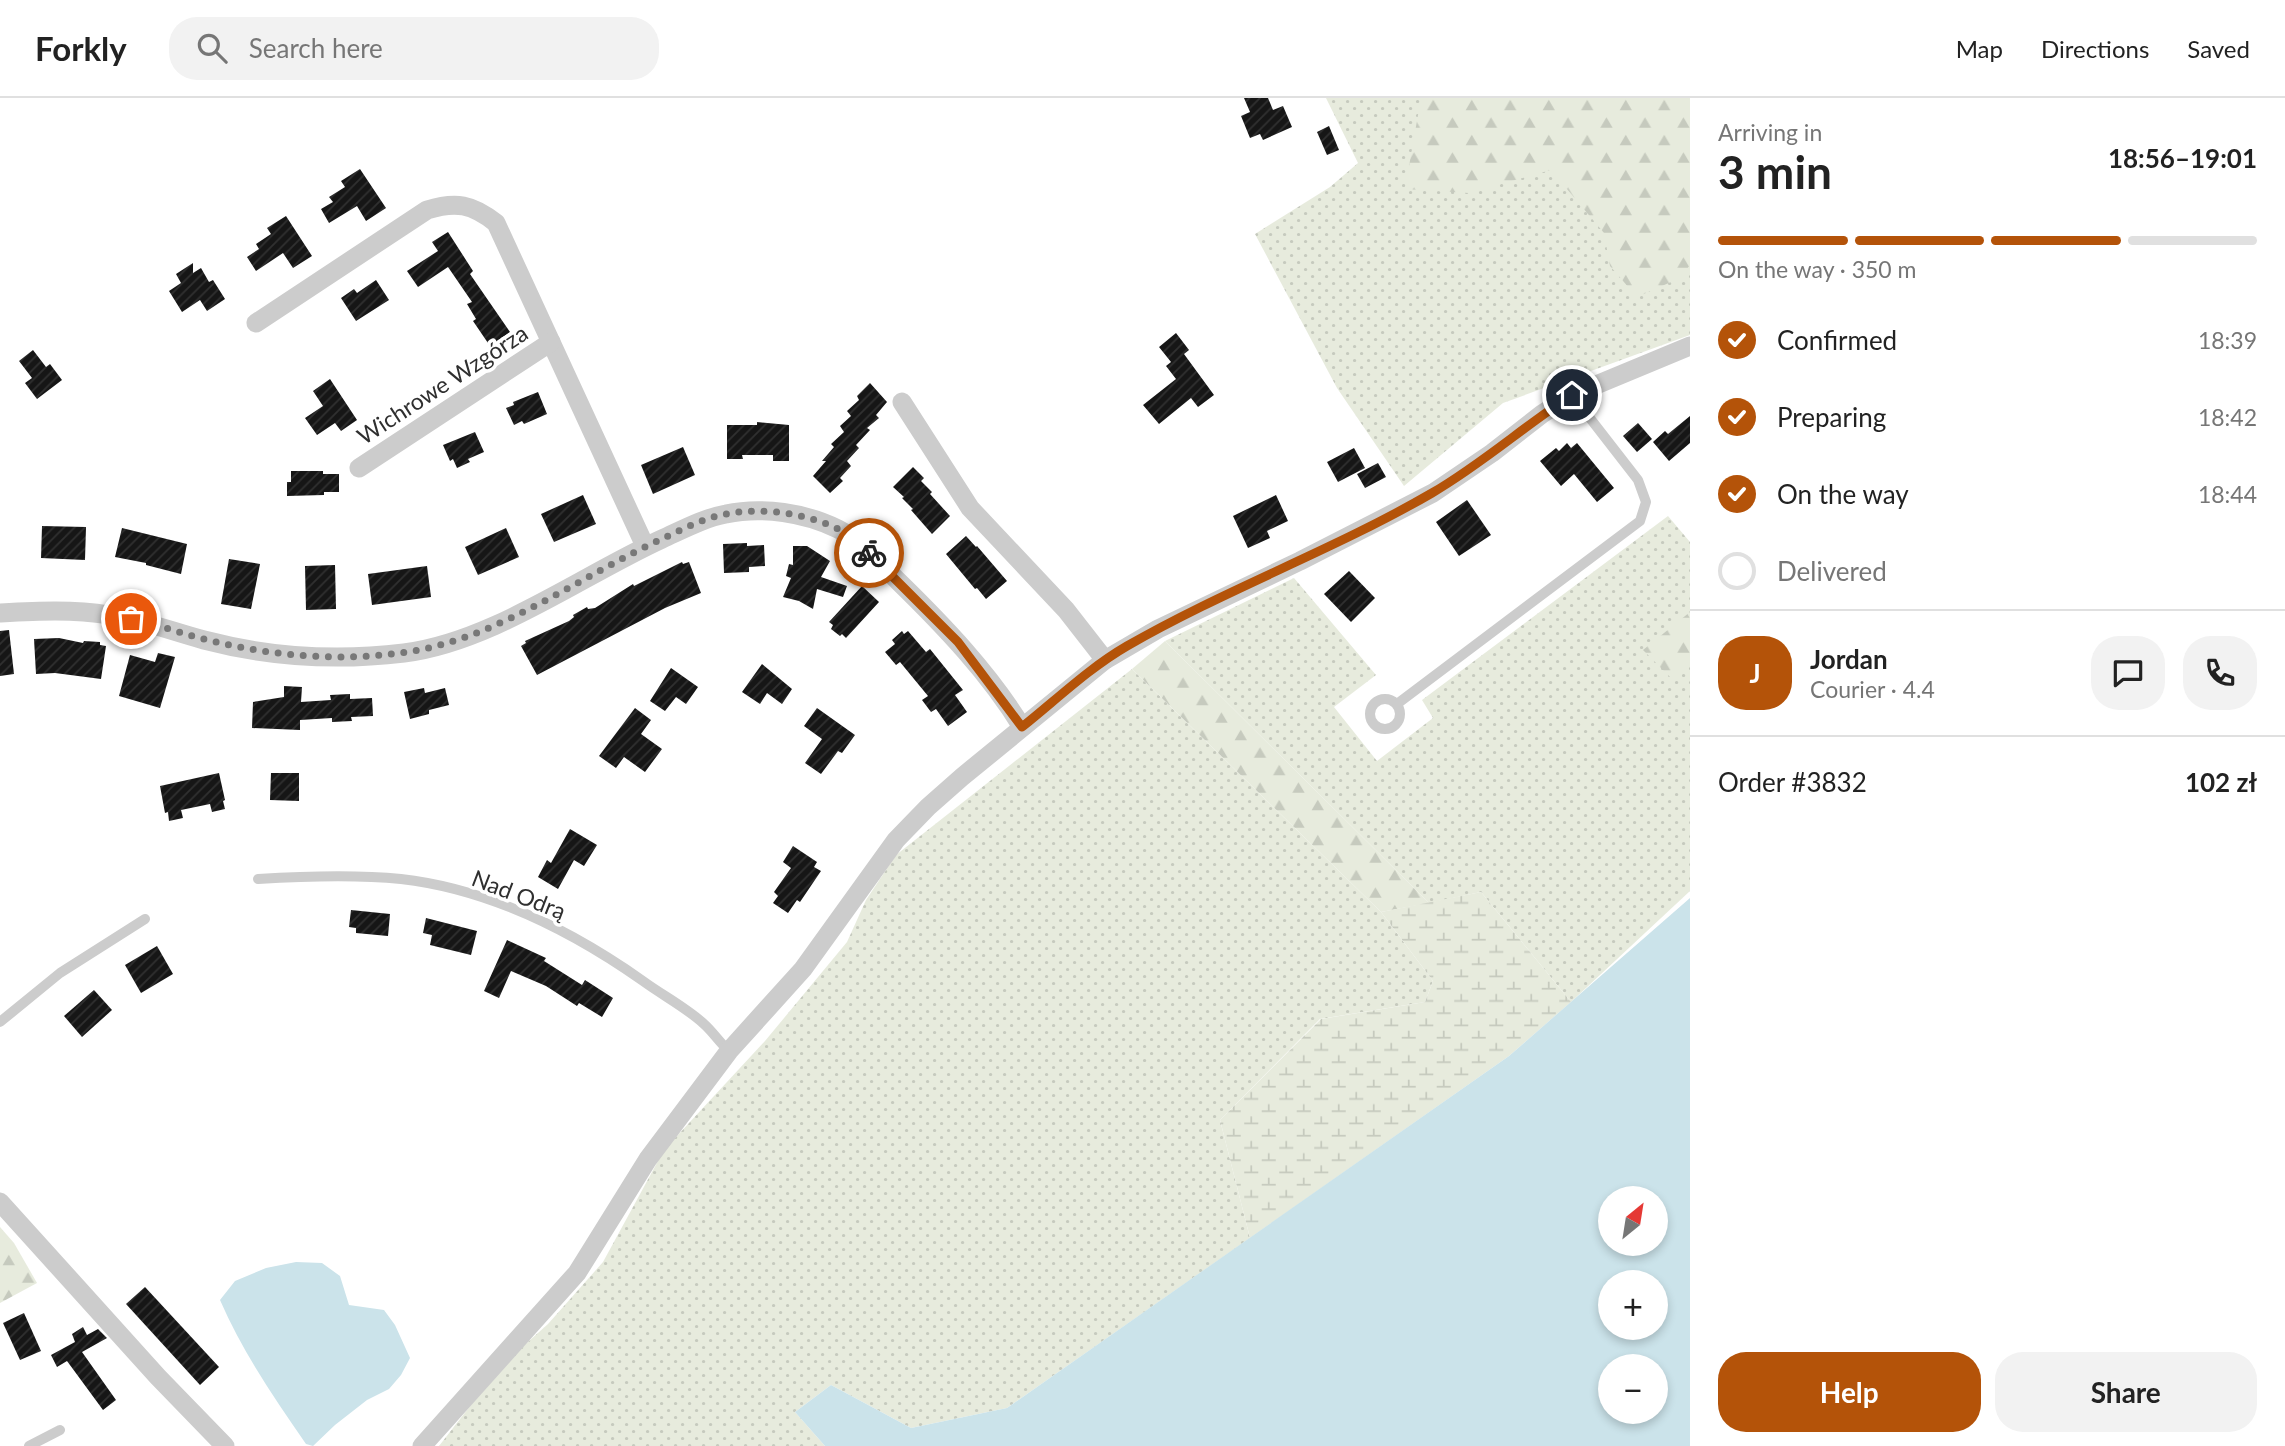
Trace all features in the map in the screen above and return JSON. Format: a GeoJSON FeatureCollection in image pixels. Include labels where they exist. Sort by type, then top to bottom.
{"type":"FeatureCollection","features":[{"type":"Feature","properties":{"kind":"street","name":"Wichrowe Wzgórza"},"geometry":{"type":"LineString","coordinates":[[256,323],[427,210],[443,205],[461,205],[479,210],[496,223],[645,546]]}},
{"type":"Feature","properties":{"kind":"street","name":"Wichrowe Wzgórza"},"geometry":{"type":"LineString","coordinates":[[359,468],[551,342]]}},
{"type":"Feature","properties":{"kind":"street"},"geometry":{"type":"LineString","coordinates":[[422,1446],[577,1273],[649,1159],[729,1051],[803,969],[895,840],[928,807],[1105,660],[1158,629],[1297,563],[1433,493],[1572,395],[1690,346]]}},
{"type":"Feature","properties":{"kind":"street"},"geometry":{"type":"LineString","coordinates":[[902,402],[970,508],[1066,610],[1105,660]]}},
{"type":"Feature","properties":{"kind":"street"},"geometry":{"type":"LineString","coordinates":[[0,613],[68,610],[109,615],[153,623],[259,652],[315,656],[406,652],[450,644],[487,628],[645,546],[690,526],[724,514],[748,510],[774,512],[839,530],[869,553],[958,642],[1022,727]]}},
{"type":"Feature","properties":{"kind":"street"},"geometry":{"type":"LineString","coordinates":[[0,1202],[149,1368],[225,1446]]}},
{"type":"Feature","properties":{"kind":"lane"},"geometry":{"type":"LineString","coordinates":[[1397,704],[1640,521],[1646,502],[1638,480],[1572,395]]}},
{"type":"Feature","properties":{"kind":"lane","name":"Nad Odrą"},"geometry":{"type":"LineString","coordinates":[[258,879],[345,876],[403,879],[441,886],[487,900],[528,915],[595,948],[704,1024],[729,1051]]}},
{"type":"Feature","properties":{"kind":"lane"},"geometry":{"type":"LineString","coordinates":[[0,1022],[60,973],[145,919]]}},
{"type":"Feature","properties":{"kind":"lane"},"geometry":{"type":"LineString","coordinates":[[29,1446],[60,1430]]}},
{"type":"Feature","properties":{"kind":"green space"},"geometry":{"type":"Polygon","coordinates":[[[1326,98],[1690,98],[1690,335],[1503,403],[1404,486],[1337,388],[1255,234],[1330,187],[1358,163],[1326,98]]]}},
{"type":"Feature","properties":{"kind":"green space"},"geometry":{"type":"Polygon","coordinates":[[[1421,98],[1690,98],[1690,265],[1680,278],[1637,297],[1610,266],[1604,233],[1551,170],[1469,193],[1405,189],[1421,98]]]}},
{"type":"Feature","properties":{"kind":"green space"},"geometry":{"type":"Polygon","coordinates":[[[1668,516],[1690,542],[1690,891],[1571,1002],[1481,892],[1429,903],[1165,641],[1294,578],[1376,675],[1334,707],[1377,761],[1433,718],[1422,700],[1668,516]]]}},
{"type":"Feature","properties":{"kind":"green space"},"geometry":{"type":"Polygon","coordinates":[[[1690,612],[1690,660],[1671,678],[1643,650],[1690,612]]]}},
{"type":"Feature","properties":{"kind":"green space"},"geometry":{"type":"Polygon","coordinates":[[[1165,641],[1429,903],[1381,912],[1132,669],[1165,641]]]}},
{"type":"Feature","properties":{"kind":"green space"},"geometry":{"type":"Polygon","coordinates":[[[1132,669],[1381,912],[1433,981],[1425,1002],[1320,1019],[1220,1120],[1250,1238],[1007,1408],[911,1428],[831,1385],[795,1412],[825,1446],[439,1446],[502,1365],[548,1324],[603,1262],[664,1150],[765,1041],[847,942],[866,900],[896,855],[1132,669]]]}},
{"type":"Feature","properties":{"kind":"green space"},"geometry":{"type":"Polygon","coordinates":[[[1481,892],[1571,1002],[1509,1056],[1250,1238],[1220,1120],[1321,1019],[1425,1002],[1433,981],[1381,912],[1481,892]]]}},
{"type":"Feature","properties":{"kind":"green space"},"geometry":{"type":"Polygon","coordinates":[[[0,1227],[14,1243],[37,1283],[0,1303],[0,1227]]]}},
{"type":"Feature","properties":{"kind":"water"},"geometry":{"type":"Polygon","coordinates":[[[1690,898],[1690,1446],[825,1446],[795,1412],[831,1385],[911,1428],[1007,1408],[1509,1056],[1690,898]]]}},
{"type":"Feature","properties":{"kind":"water"},"geometry":{"type":"Polygon","coordinates":[[[296,1262],[322,1263],[340,1276],[349,1305],[384,1310],[395,1325],[410,1358],[389,1389],[367,1400],[313,1446],[306,1444],[248,1356],[220,1300],[235,1281],[266,1268],[296,1262]]]}},
{"type":"Feature","properties":{"kind":"building"},"geometry":{"type":"Polygon","coordinates":[[[1244,98],[1268,98],[1273,110],[1283,106],[1292,127],[1263,140],[1260,134],[1250,138],[1241,116],[1250,112],[1244,98]]]}},
{"type":"Feature","properties":{"kind":"building"},"geometry":{"type":"Polygon","coordinates":[[[1329,126],[1339,150],[1327,155],[1317,132],[1329,126]]]}},
{"type":"Feature","properties":{"kind":"building"},"geometry":{"type":"Polygon","coordinates":[[[360,169],[386,208],[366,221],[357,206],[329,223],[321,209],[333,202],[329,197],[345,187],[341,181],[360,169]]]}},
{"type":"Feature","properties":{"kind":"building"},"geometry":{"type":"Polygon","coordinates":[[[286,216],[312,256],[293,268],[283,253],[256,271],[247,257],[259,249],[256,244],[271,234],[267,228],[286,216]]]}},
{"type":"Feature","properties":{"kind":"building"},"geometry":{"type":"Polygon","coordinates":[[[448,232],[473,271],[470,274],[510,332],[490,346],[473,321],[476,319],[467,304],[472,302],[448,267],[418,287],[407,271],[438,251],[432,242],[448,232]]]}},
{"type":"Feature","properties":{"kind":"building"},"geometry":{"type":"Polygon","coordinates":[[[193,263],[193,273],[201,268],[209,282],[213,280],[225,299],[207,311],[200,300],[182,312],[169,291],[181,283],[176,274],[193,263]]]}},
{"type":"Feature","properties":{"kind":"building"},"geometry":{"type":"Polygon","coordinates":[[[376,280],[389,300],[356,321],[341,298],[354,289],[357,293],[376,280]]]}},
{"type":"Feature","properties":{"kind":"building"},"geometry":{"type":"Polygon","coordinates":[[[1176,333],[1189,350],[1184,354],[1214,395],[1198,407],[1191,398],[1159,424],[1143,405],[1176,379],[1166,366],[1171,362],[1159,347],[1176,333]]]}},
{"type":"Feature","properties":{"kind":"building"},"geometry":{"type":"Polygon","coordinates":[[[33,350],[46,367],[50,364],[62,380],[37,399],[25,383],[32,378],[19,361],[33,350]]]}},
{"type":"Feature","properties":{"kind":"building"},"geometry":{"type":"Polygon","coordinates":[[[330,379],[357,420],[341,431],[335,423],[317,435],[305,418],[323,406],[313,391],[330,379]]]}},
{"type":"Feature","properties":{"kind":"building"},"geometry":{"type":"Polygon","coordinates":[[[870,383],[887,402],[876,415],[879,418],[867,428],[870,430],[856,445],[859,448],[847,461],[851,466],[840,478],[843,481],[830,493],[813,476],[834,447],[831,444],[844,432],[840,426],[851,416],[847,411],[859,400],[857,396],[870,383]]]}},
{"type":"Feature","properties":{"kind":"building"},"geometry":{"type":"Polygon","coordinates":[[[538,392],[547,414],[524,424],[522,421],[514,425],[506,408],[514,405],[513,402],[538,392]]]}},
{"type":"Feature","properties":{"kind":"building"},"geometry":{"type":"Polygon","coordinates":[[[1690,416],[1690,443],[1669,461],[1653,442],[1665,431],[1668,434],[1690,416]]]}},
{"type":"Feature","properties":{"kind":"building"},"geometry":{"type":"Polygon","coordinates":[[[757,422],[789,425],[789,461],[773,461],[773,455],[742,455],[743,459],[727,459],[727,425],[757,425],[757,422]]]}},
{"type":"Feature","properties":{"kind":"building"},"geometry":{"type":"Polygon","coordinates":[[[1638,423],[1652,439],[1637,452],[1623,436],[1638,423]]]}},
{"type":"Feature","properties":{"kind":"building"},"geometry":{"type":"Polygon","coordinates":[[[475,432],[484,452],[468,459],[470,462],[457,468],[453,459],[450,461],[443,445],[475,432]]]}},
{"type":"Feature","properties":{"kind":"building"},"geometry":{"type":"Polygon","coordinates":[[[1567,443],[1571,448],[1577,443],[1614,488],[1597,502],[1574,474],[1561,486],[1540,461],[1556,448],[1559,451],[1567,443]]]}},
{"type":"Feature","properties":{"kind":"building"},"geometry":{"type":"Polygon","coordinates":[[[683,447],[695,475],[653,494],[641,465],[683,447]]]}},
{"type":"Feature","properties":{"kind":"building"},"geometry":{"type":"Polygon","coordinates":[[[1354,448],[1365,468],[1338,482],[1327,462],[1354,448]]]}},
{"type":"Feature","properties":{"kind":"building"},"geometry":{"type":"Polygon","coordinates":[[[1378,463],[1386,477],[1365,488],[1357,474],[1378,463]]]}},
{"type":"Feature","properties":{"kind":"building"},"geometry":{"type":"Polygon","coordinates":[[[913,467],[924,478],[921,481],[932,492],[930,494],[950,516],[932,534],[893,487],[913,467]]]}},
{"type":"Feature","properties":{"kind":"building"},"geometry":{"type":"Polygon","coordinates":[[[291,471],[339,474],[339,492],[287,496],[287,482],[291,482],[291,471]]]}},
{"type":"Feature","properties":{"kind":"building"},"geometry":{"type":"Polygon","coordinates":[[[583,495],[596,524],[554,542],[541,514],[583,495]]]}},
{"type":"Feature","properties":{"kind":"building"},"geometry":{"type":"Polygon","coordinates":[[[1276,495],[1288,521],[1267,531],[1270,538],[1248,548],[1233,516],[1276,495]]]}},
{"type":"Feature","properties":{"kind":"building"},"geometry":{"type":"Polygon","coordinates":[[[1467,500],[1491,535],[1459,556],[1436,522],[1467,500]]]}},
{"type":"Feature","properties":{"kind":"building"},"geometry":{"type":"Polygon","coordinates":[[[42,526],[86,527],[85,560],[41,558],[42,526]]]}},
{"type":"Feature","properties":{"kind":"building"},"geometry":{"type":"Polygon","coordinates":[[[122,528],[187,544],[181,574],[115,557],[122,528]]]}},
{"type":"Feature","properties":{"kind":"building"},"geometry":{"type":"Polygon","coordinates":[[[506,528],[519,557],[478,575],[465,547],[506,528]]]}},
{"type":"Feature","properties":{"kind":"building"},"geometry":{"type":"Polygon","coordinates":[[[966,536],[1007,581],[986,599],[946,554],[966,536]]]}},
{"type":"Feature","properties":{"kind":"building"},"geometry":{"type":"Polygon","coordinates":[[[747,543],[747,546],[764,545],[765,566],[749,567],[749,572],[724,573],[723,544],[747,543]]]}},
{"type":"Feature","properties":{"kind":"building"},"geometry":{"type":"Polygon","coordinates":[[[793,546],[807,546],[830,561],[821,577],[847,586],[843,597],[817,589],[813,609],[799,601],[783,597],[791,578],[786,576],[789,564],[793,565],[793,546]]]}},
{"type":"Feature","properties":{"kind":"building"},"geometry":{"type":"Polygon","coordinates":[[[229,559],[260,564],[251,609],[221,604],[229,559]]]}},
{"type":"Feature","properties":{"kind":"building"},"geometry":{"type":"Polygon","coordinates":[[[682,562],[689,562],[701,593],[665,608],[537,675],[521,646],[525,641],[569,621],[573,615],[587,607],[595,608],[633,584],[634,586],[682,562]]]}},
{"type":"Feature","properties":{"kind":"building"},"geometry":{"type":"Polygon","coordinates":[[[335,565],[336,609],[306,610],[305,566],[335,565]]]}},
{"type":"Feature","properties":{"kind":"building"},"geometry":{"type":"Polygon","coordinates":[[[427,566],[431,597],[372,605],[368,574],[427,566]]]}},
{"type":"Feature","properties":{"kind":"building"},"geometry":{"type":"Polygon","coordinates":[[[1349,571],[1375,598],[1351,622],[1324,594],[1349,571]]]}},
{"type":"Feature","properties":{"kind":"building"},"geometry":{"type":"Polygon","coordinates":[[[862,586],[879,602],[846,638],[842,634],[840,636],[831,629],[833,625],[829,622],[862,586]]]}},
{"type":"Feature","properties":{"kind":"building"},"geometry":{"type":"Polygon","coordinates":[[[9,630],[14,674],[0,676],[0,631],[9,630]]]}},
{"type":"Feature","properties":{"kind":"building"},"geometry":{"type":"Polygon","coordinates":[[[902,631],[904,634],[908,631],[926,652],[930,649],[963,690],[955,695],[967,712],[948,726],[936,709],[931,712],[922,700],[928,696],[900,662],[896,665],[885,652],[895,644],[892,640],[902,631]]]}},
{"type":"Feature","properties":{"kind":"building"},"geometry":{"type":"Polygon","coordinates":[[[59,638],[83,643],[100,642],[100,645],[106,646],[101,679],[55,673],[36,674],[34,639],[59,638]]]}},
{"type":"Feature","properties":{"kind":"building"},"geometry":{"type":"Polygon","coordinates":[[[158,653],[175,657],[160,708],[119,696],[130,655],[155,662],[158,653]]]}},
{"type":"Feature","properties":{"kind":"building"},"geometry":{"type":"Polygon","coordinates":[[[762,664],[792,689],[782,704],[767,693],[760,704],[742,692],[762,664]]]}},
{"type":"Feature","properties":{"kind":"building"},"geometry":{"type":"Polygon","coordinates":[[[671,668],[698,687],[686,704],[676,697],[665,711],[650,701],[671,668]]]}},
{"type":"Feature","properties":{"kind":"building"},"geometry":{"type":"Polygon","coordinates":[[[284,686],[302,687],[301,702],[331,700],[330,695],[350,694],[350,699],[372,698],[373,716],[351,717],[352,721],[332,722],[332,718],[300,720],[300,730],[252,728],[253,702],[284,697],[284,686]]]}},
{"type":"Feature","properties":{"kind":"building"},"geometry":{"type":"Polygon","coordinates":[[[424,688],[425,693],[445,688],[449,705],[410,719],[404,692],[424,688]]]}},
{"type":"Feature","properties":{"kind":"building"},"geometry":{"type":"Polygon","coordinates":[[[635,708],[651,720],[641,734],[662,749],[645,772],[624,757],[616,768],[599,756],[635,708]]]}},
{"type":"Feature","properties":{"kind":"building"},"geometry":{"type":"Polygon","coordinates":[[[817,708],[855,735],[842,753],[838,751],[821,774],[805,763],[822,739],[804,726],[817,708]]]}},
{"type":"Feature","properties":{"kind":"building"},"geometry":{"type":"Polygon","coordinates":[[[219,773],[225,809],[212,812],[210,804],[181,810],[183,818],[169,821],[160,786],[219,773]]]}},
{"type":"Feature","properties":{"kind":"building"},"geometry":{"type":"Polygon","coordinates":[[[271,773],[299,773],[299,801],[270,800],[271,773]]]}},
{"type":"Feature","properties":{"kind":"building"},"geometry":{"type":"Polygon","coordinates":[[[570,829],[597,845],[584,866],[574,860],[558,889],[538,877],[547,860],[551,863],[570,829]]]}},
{"type":"Feature","properties":{"kind":"building"},"geometry":{"type":"Polygon","coordinates":[[[793,846],[817,862],[814,867],[821,871],[800,902],[797,900],[788,913],[773,903],[778,896],[774,892],[791,868],[783,862],[793,846]]]}},
{"type":"Feature","properties":{"kind":"building"},"geometry":{"type":"Polygon","coordinates":[[[351,910],[390,914],[388,936],[356,933],[356,928],[349,927],[351,910]]]}},
{"type":"Feature","properties":{"kind":"building"},"geometry":{"type":"Polygon","coordinates":[[[426,918],[477,931],[471,955],[430,945],[432,935],[423,933],[426,918]]]}},
{"type":"Feature","properties":{"kind":"building"},"geometry":{"type":"Polygon","coordinates":[[[507,940],[546,958],[544,961],[582,985],[585,980],[613,998],[602,1017],[579,1003],[577,1006],[546,986],[511,971],[499,998],[484,991],[507,940]]]}},
{"type":"Feature","properties":{"kind":"building"},"geometry":{"type":"Polygon","coordinates":[[[157,946],[173,974],[141,993],[125,965],[157,946]]]}},
{"type":"Feature","properties":{"kind":"building"},"geometry":{"type":"Polygon","coordinates":[[[94,990],[112,1010],[82,1037],[64,1016],[94,990]]]}},
{"type":"Feature","properties":{"kind":"building"},"geometry":{"type":"Polygon","coordinates":[[[145,1287],[219,1367],[200,1385],[126,1304],[145,1287]]]}},
{"type":"Feature","properties":{"kind":"building"},"geometry":{"type":"Polygon","coordinates":[[[24,1313],[41,1351],[20,1360],[3,1323],[24,1313]]]}},
{"type":"Feature","properties":{"kind":"building"},"geometry":{"type":"Polygon","coordinates":[[[83,1327],[87,1335],[98,1329],[107,1338],[82,1352],[116,1400],[103,1410],[67,1361],[57,1367],[51,1355],[75,1342],[72,1334],[83,1327]]]}},
{"type":"Feature","properties":{"kind":"way so far"},"geometry":{"type":"LineString","coordinates":[[131,619],[259,652],[315,656],[406,652],[450,644],[487,628],[645,546],[724,514],[748,510],[774,512],[818,522],[839,530],[869,553]]}},
{"type":"Feature","properties":{"kind":"route"},"geometry":{"type":"LineString","coordinates":[[869,553],[958,642],[1022,727],[1105,660],[1158,629],[1297,563],[1433,493],[1572,395]]}}]}
